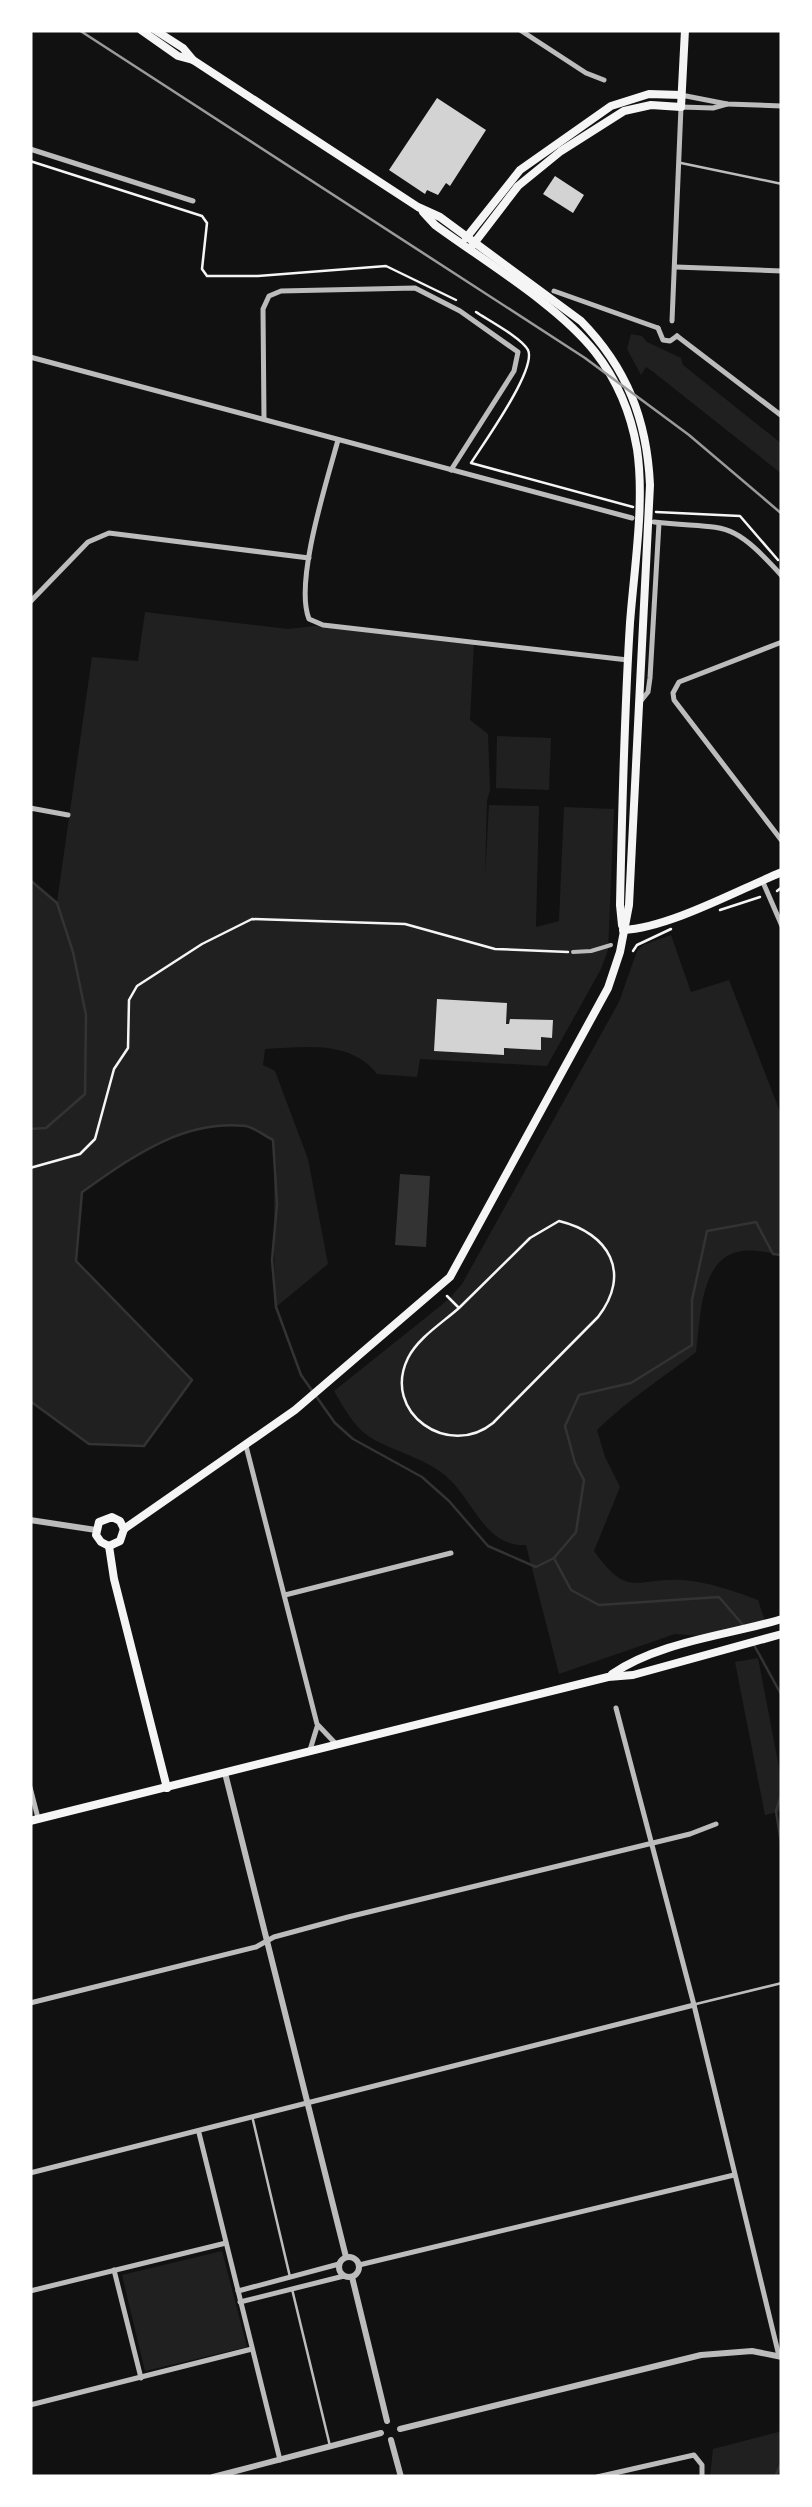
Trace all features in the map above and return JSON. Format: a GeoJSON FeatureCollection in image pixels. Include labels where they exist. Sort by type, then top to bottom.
{"type":"FeatureCollection","features":[{"type":"Feature","properties":{"kind":"main road"},"geometry":{"type":"LineString","coordinates":[[141,30],[178,56],[192,60]]}},
{"type":"Feature","properties":{"kind":"main road"},"geometry":{"type":"LineString","coordinates":[[109,1546],[120,1541],[124,1529],[295,1410],[438,1288],[457,1267],[608,988],[620,952],[629,901],[650,485],[646,436],[632,392],[599,340],[581,321],[468,243],[440,217],[418,207],[192,60],[155,30]]}},
{"type":"Feature","properties":{"kind":"main road"},"geometry":{"type":"LineString","coordinates":[[468,243],[518,186],[561,151],[624,112],[651,105],[681,107],[685,30]]}},
{"type":"Feature","properties":{"kind":"main road"},"geometry":{"type":"LineString","coordinates":[[468,243],[520,170],[611,106],[649,94],[681,95]]}},
{"type":"Feature","properties":{"kind":"main road"},"geometry":{"type":"LineString","coordinates":[[486,256],[595,352],[624,402],[637,450],[639,484],[628,660],[620,904],[623,930]]}},
{"type":"Feature","properties":{"kind":"main road"},"geometry":{"type":"LineString","coordinates":[[623,930],[666,920],[782,872]]}},
{"type":"Feature","properties":{"kind":"main road"},"geometry":{"type":"LineString","coordinates":[[124,1529],[112,1517],[99,1522],[96,1530],[98,1539],[109,1546],[166,1788]]}},
{"type":"Feature","properties":{"kind":"main road"},"geometry":{"type":"LineString","coordinates":[[608,1676],[629,1662],[782,1619]]}},
{"type":"Feature","properties":{"kind":"main road"},"geometry":{"type":"LineString","coordinates":[[34,1820],[608,1676],[633,1675],[782,1634]]}},
{"type":"Feature","properties":{"kind":"street"},"geometry":{"type":"LineString","coordinates":[[171,30],[174,42]]}},
{"type":"Feature","properties":{"kind":"street"},"geometry":{"type":"LineString","coordinates":[[520,30],[586,73],[604,80]]}},
{"type":"Feature","properties":{"kind":"street"},"geometry":{"type":"LineString","coordinates":[[681,95],[727,104],[782,106]]}},
{"type":"Feature","properties":{"kind":"street"},"geometry":{"type":"LineString","coordinates":[[672,321],[681,107],[713,108],[727,104]]}},
{"type":"Feature","properties":{"kind":"street"},"geometry":{"type":"LineString","coordinates":[[30,148],[193,201]]}},
{"type":"Feature","properties":{"kind":"street"},"geometry":{"type":"LineString","coordinates":[[676,267],[782,270]]}},
{"type":"Feature","properties":{"kind":"street"},"geometry":{"type":"LineString","coordinates":[[264,421],[263,310],[269,296],[281,291],[415,288],[460,311],[518,352],[514,370],[451,470]]}},
{"type":"Feature","properties":{"kind":"street"},"geometry":{"type":"LineString","coordinates":[[554,292],[658,328],[663,340],[677,336],[678,328],[672,321],[665,320],[658,328]]}},
{"type":"Feature","properties":{"kind":"street"},"geometry":{"type":"LineString","coordinates":[[677,336],[782,416]]}},
{"type":"Feature","properties":{"kind":"street"},"geometry":{"type":"LineString","coordinates":[[30,357],[632,518]]}},
{"type":"Feature","properties":{"kind":"street"},"geometry":{"type":"LineString","coordinates":[[338,440],[309,558],[306,613],[314,622],[628,660]]}},
{"type":"Feature","properties":{"kind":"street"},"geometry":{"type":"LineString","coordinates":[[636,707],[648,692],[650,678],[656,523],[729,529],[745,538],[782,576]]}},
{"type":"Feature","properties":{"kind":"street"},"geometry":{"type":"LineString","coordinates":[[30,602],[88,542],[109,533],[309,558]]}},
{"type":"Feature","properties":{"kind":"street"},"geometry":{"type":"LineString","coordinates":[[782,642],[679,682],[673,693],[674,700],[782,841]]}},
{"type":"Feature","properties":{"kind":"street"},"geometry":{"type":"LineString","coordinates":[[30,808],[68,815]]}},
{"type":"Feature","properties":{"kind":"street"},"geometry":{"type":"LineString","coordinates":[[762,880],[782,926]]}},
{"type":"Feature","properties":{"kind":"street"},"geometry":{"type":"LineString","coordinates":[[573,952],[611,944]]}},
{"type":"Feature","properties":{"kind":"street"},"geometry":{"type":"LineString","coordinates":[[246,1443],[318,1724],[338,1745]]}},
{"type":"Feature","properties":{"kind":"street"},"geometry":{"type":"LineString","coordinates":[[30,1520],[96,1530]]}},
{"type":"Feature","properties":{"kind":"street"},"geometry":{"type":"LineString","coordinates":[[285,1595],[450,1553]]}},
{"type":"Feature","properties":{"kind":"street"},"geometry":{"type":"LineString","coordinates":[[400,2429],[700,2355],[740,2351],[781,2356],[616,1708]]}},
{"type":"Feature","properties":{"kind":"street"},"geometry":{"type":"LineString","coordinates":[[309,1752],[318,1724]]}},
{"type":"Feature","properties":{"kind":"street"},"geometry":{"type":"LineString","coordinates":[[224,1773],[346,2257]]}},
{"type":"Feature","properties":{"kind":"street"},"geometry":{"type":"LineString","coordinates":[[30,1787],[34,1820]]}},
{"type":"Feature","properties":{"kind":"street"},"geometry":{"type":"LineString","coordinates":[[30,2003],[716,1824]]}},
{"type":"Feature","properties":{"kind":"street"},"geometry":{"type":"LineString","coordinates":[[30,2173],[694,2004]]}},
{"type":"Feature","properties":{"kind":"street"},"geometry":{"type":"LineString","coordinates":[[198,2132],[280,2460]]}},
{"type":"Feature","properties":{"kind":"street"},"geometry":{"type":"LineString","coordinates":[[360,2265],[734,2175]]}},
{"type":"Feature","properties":{"kind":"street"},"geometry":{"type":"LineString","coordinates":[[30,2291],[227,2242]]}},
{"type":"Feature","properties":{"kind":"street"},"geometry":{"type":"LineString","coordinates":[[238,2291],[339,2264],[346,2257]]}},
{"type":"Feature","properties":{"kind":"street"},"geometry":{"type":"LineString","coordinates":[[240,2302],[358,2272],[360,2265],[356,2259],[346,2257]]}},
{"type":"Feature","properties":{"kind":"street"},"geometry":{"type":"LineString","coordinates":[[339,2264],[348,2277],[387,2421]]}},
{"type":"Feature","properties":{"kind":"street"},"geometry":{"type":"LineString","coordinates":[[114,2270],[141,2378]]}},
{"type":"Feature","properties":{"kind":"street"},"geometry":{"type":"LineString","coordinates":[[30,2405],[252,2349]]}},
{"type":"Feature","properties":{"kind":"street"},"geometry":{"type":"LineString","coordinates":[[381,2433],[387,2421],[397,2423],[399,2435],[391,2440]]}},
{"type":"Feature","properties":{"kind":"street"},"geometry":{"type":"LineString","coordinates":[[213,2477],[381,2433]]}},
{"type":"Feature","properties":{"kind":"street"},"geometry":{"type":"LineString","coordinates":[[381,2433],[391,2440],[401,2477]]}},
{"type":"Feature","properties":{"kind":"street"},"geometry":{"type":"LineString","coordinates":[[597,2477],[688,2456],[699,2458],[702,2477]]}},
{"type":"Feature","properties":{"kind":"lane"},"geometry":{"type":"LineString","coordinates":[[680,163],[782,184]]}},
{"type":"Feature","properties":{"kind":"lane"},"geometry":{"type":"LineString","coordinates":[[694,2004],[782,1982]]}},
{"type":"Feature","properties":{"kind":"lane"},"geometry":{"type":"LineString","coordinates":[[253,2118],[291,2278]]}},
{"type":"Feature","properties":{"kind":"lane"},"geometry":{"type":"LineString","coordinates":[[292,2288],[330,2448]]}},
{"type":"Feature","properties":{"kind":"path"},"geometry":{"type":"LineString","coordinates":[[30,161],[202,216],[207,223],[202,269],[207,276],[386,266],[438,289],[524,345],[530,356],[524,375],[471,463],[642,509]]}},
{"type":"Feature","properties":{"kind":"path"},"geometry":{"type":"LineString","coordinates":[[654,512],[740,516],[782,565]]}},
{"type":"Feature","properties":{"kind":"path"},"geometry":{"type":"LineString","coordinates":[[777,891],[782,886]]}},
{"type":"Feature","properties":{"kind":"path"},"geometry":{"type":"LineString","coordinates":[[30,1168],[80,1154],[96,1139],[114,1069],[128,1048],[129,1000],[137,986],[202,944],[252,919],[405,924],[495,949],[573,952]]}},
{"type":"Feature","properties":{"kind":"path"},"geometry":{"type":"LineString","coordinates":[[559,1222],[595,1237],[604,1246],[614,1269],[610,1298],[598,1316],[493,1423],[459,1437],[440,1435],[422,1424],[410,1410],[403,1382],[410,1354],[459,1308],[530,1238],[559,1222]]}},
{"type":"Feature","properties":{"kind":"path"},"geometry":{"type":"LineString","coordinates":[[448,1296],[459,1308]]}},
{"type":"Feature","properties":{"kind":"shaded area"},"geometry":{"type":"Polygon","coordinates":[[[631,334],[681,358],[683,365],[782,444],[782,474],[652,371],[646,367],[641,375],[627,349],[631,334]]]}},
{"type":"Feature","properties":{"kind":"shaded area"},"geometry":{"type":"Polygon","coordinates":[[[145,612],[288,629],[323,625],[474,643],[470,720],[488,734],[490,790],[487,801],[485,877],[489,805],[539,806],[536,927],[559,921],[564,807],[614,809],[608,950],[547,1066],[420,1059],[417,1077],[377,1074],[354,1055],[326,1048],[265,1049],[263,1065],[275,1071],[308,1159],[328,1264],[276,1307],[273,1140],[263,1134],[249,1128],[222,1126],[179,1135],[139,1154],[83,1192],[76,1261],[192,1380],[144,1446],[89,1444],[30,1401],[30,880],[57,902],[92,657],[138,661],[145,612]]]}},
{"type":"Feature","properties":{"kind":"shaded area"},"geometry":{"type":"Polygon","coordinates":[[[497,736],[551,738],[549,790],[496,788],[497,736]]]}},
{"type":"Feature","properties":{"kind":"shaded area"},"geometry":{"type":"Polygon","coordinates":[[[671,935],[691,992],[729,980],[782,1117],[782,1255],[742,1251],[717,1265],[701,1307],[696,1352],[597,1430],[620,1487],[594,1551],[625,1581],[692,1581],[758,1600],[766,1624],[714,1637],[675,1634],[559,1674],[526,1545],[502,1540],[493,1533],[454,1484],[436,1469],[367,1435],[350,1418],[334,1391],[449,1299],[462,1284],[619,1002],[637,951],[671,935]]]}},
{"type":"Feature","properties":{"kind":"shaded area"},"geometry":{"type":"Polygon","coordinates":[[[400,1174],[430,1176],[426,1247],[395,1245],[400,1174]]]}},
{"type":"Feature","properties":{"kind":"shaded area"},"geometry":{"type":"Polygon","coordinates":[[[758,1658],[782,1783],[782,1811],[765,1815],[735,1662],[758,1658]]]}},
{"type":"Feature","properties":{"kind":"shaded area"},"geometry":{"type":"Polygon","coordinates":[[[222,2251],[247,2347],[145,2371],[122,2275],[222,2251]]]}},
{"type":"Feature","properties":{"kind":"shaded area"},"geometry":{"type":"Polygon","coordinates":[[[782,2431],[782,2477],[710,2477],[713,2449],[782,2431]]]}},
{"type":"Feature","properties":{"kind":"building"},"geometry":{"type":"Polygon","coordinates":[[[437,98],[486,130],[450,186],[446,183],[438,195],[427,190],[425,194],[389,170],[437,98]]]}},
{"type":"Feature","properties":{"kind":"building"},"geometry":{"type":"Polygon","coordinates":[[[555,176],[584,195],[573,213],[543,194],[555,176]]]}},
{"type":"Feature","properties":{"kind":"building"},"geometry":{"type":"Polygon","coordinates":[[[437,999],[507,1003],[506,1024],[510,1019],[553,1020],[552,1038],[541,1037],[541,1050],[504,1048],[504,1055],[434,1051],[437,999]]]}},
{"type":"Feature","properties":{"kind":"waterway"},"geometry":{"type":"LineString","coordinates":[[30,880],[57,903],[73,952],[86,1015],[85,1094],[46,1128],[30,1129]]}},
{"type":"Feature","properties":{"kind":"waterway"},"geometry":{"type":"LineString","coordinates":[[30,1401],[89,1444],[144,1446],[192,1380],[76,1261],[82,1192],[139,1154],[179,1135],[223,1125],[246,1126],[273,1140],[277,1204],[272,1260],[276,1307],[301,1375],[335,1423],[353,1439],[422,1477],[488,1546],[536,1567],[554,1558],[576,1532],[584,1480],[565,1426],[579,1395],[631,1383],[692,1345],[692,1300],[707,1231],[756,1222],[773,1254],[782,1255]]}},
{"type":"Feature","properties":{"kind":"waterway"},"geometry":{"type":"LineString","coordinates":[[555,1560],[571,1590],[599,1605],[719,1597],[743,1625]]}},
{"type":"Feature","properties":{"kind":"waterway"},"geometry":{"type":"LineString","coordinates":[[754,1645],[782,1696]]}},
{"type":"Feature","properties":{"kind":"waterway"},"geometry":{"type":"LineString","coordinates":[[782,1792],[776,1811],[782,1849]]}},
{"type":"Feature","properties":{"kind":"waterway"},"geometry":{"type":"LineString","coordinates":[[775,2477],[782,2461]]}},
{"type":"Feature","properties":{"kind":"railway"},"geometry":{"type":"LineString","coordinates":[[79,30],[585,358],[689,435],[782,514]]}}]}
